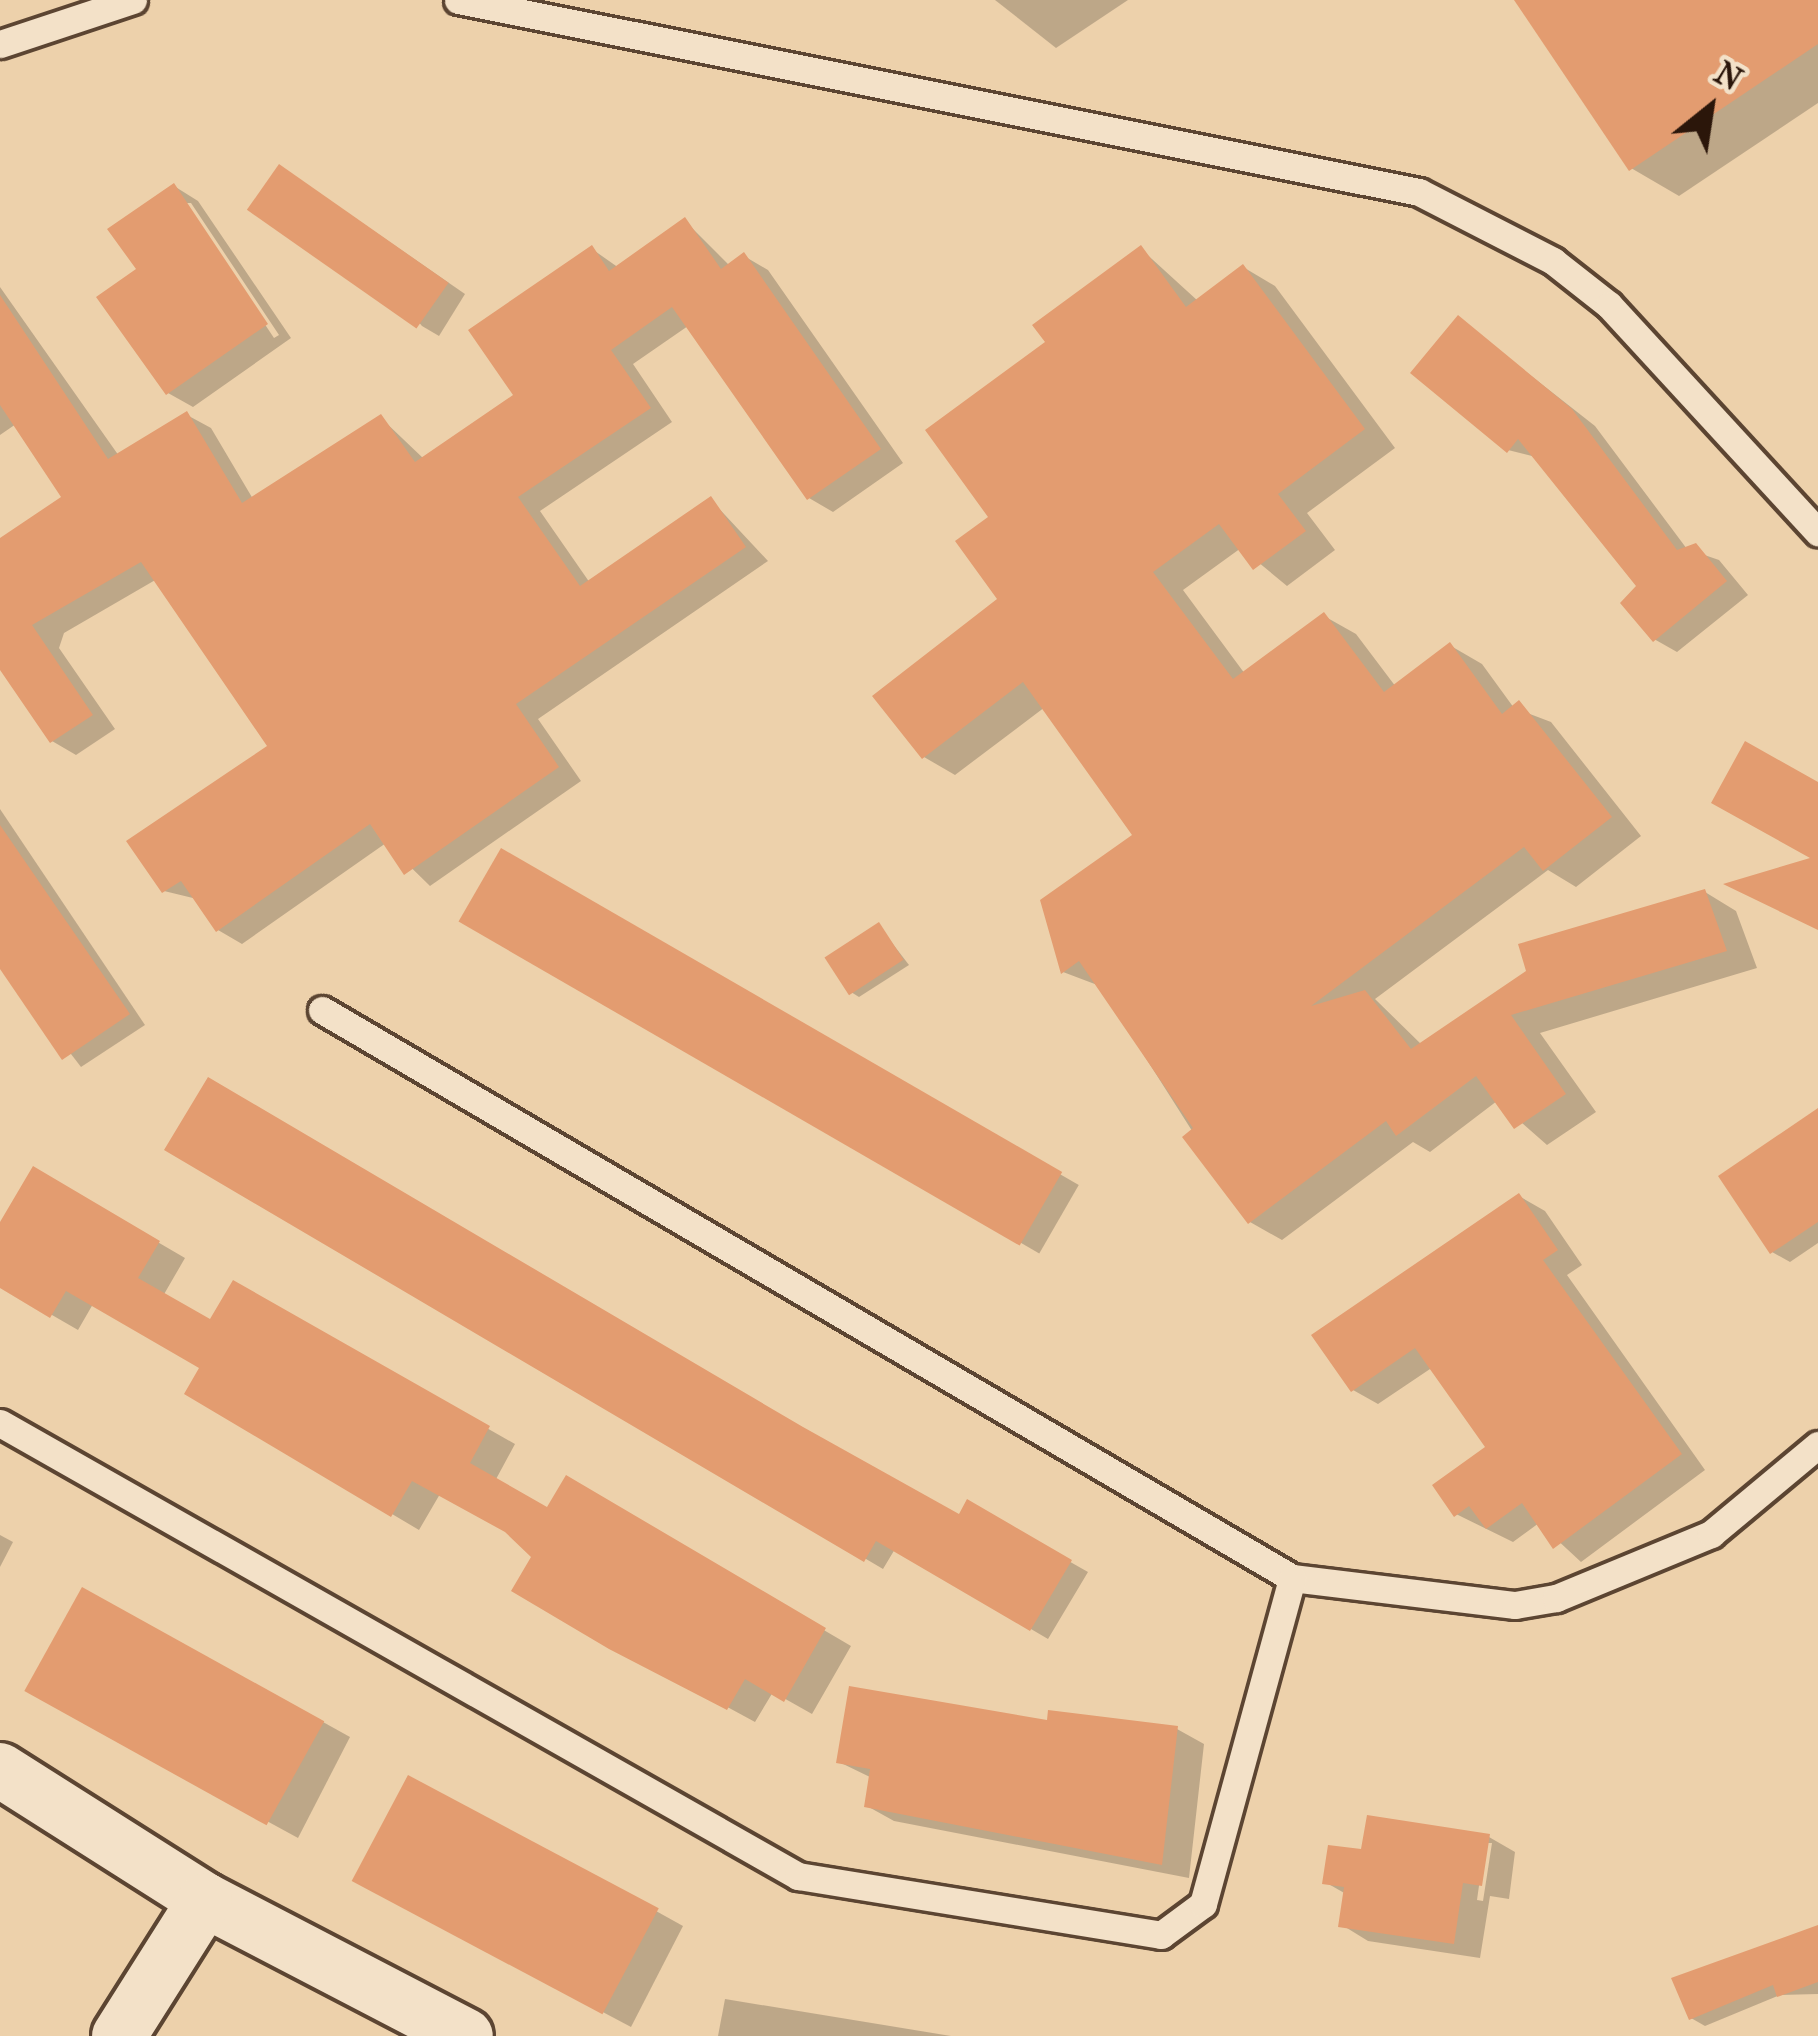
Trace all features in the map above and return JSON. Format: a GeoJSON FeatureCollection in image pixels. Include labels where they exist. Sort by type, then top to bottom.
{"type":"FeatureCollection","features":[{"type":"Feature","properties":{"kind":"street"},"geometry":{"type":"LineString","coordinates":[[0,1770],[205,1900],[466,2036]]}},
{"type":"Feature","properties":{"kind":"street"},"geometry":{"type":"LineString","coordinates":[[119,2036],[205,1900]]}},
{"type":"Feature","properties":{"kind":"lane"},"geometry":{"type":"LineString","coordinates":[[0,44],[133,0]]}},
{"type":"Feature","properties":{"kind":"lane"},"geometry":{"type":"LineString","coordinates":[[458,0],[1419,192],[1553,261],[1609,305],[1818,532]]}},
{"type":"Feature","properties":{"kind":"lane"},"geometry":{"type":"LineString","coordinates":[[322,1010],[1292,1578],[1515,1605],[1556,1598],[1711,1534],[1818,1445]]}},
{"type":"Feature","properties":{"kind":"lane"},"geometry":{"type":"LineString","coordinates":[[0,1424],[798,1876],[1161,1935],[1194,1921],[1203,1904],[1292,1578]]}},
{"type":"Feature","properties":{"kind":"building"},"geometry":{"type":"Polygon","coordinates":[[[1514,0],[1818,0],[1818,44],[1629,171],[1514,0]]]}},
{"type":"Feature","properties":{"kind":"building"},"geometry":{"type":"Polygon","coordinates":[[[279,164],[449,283],[416,329],[247,210],[279,164]]]}},
{"type":"Feature","properties":{"kind":"building"},"geometry":{"type":"Polygon","coordinates":[[[174,183],[268,324],[166,395],[96,297],[136,269],[107,229],[174,183]]]}},
{"type":"Feature","properties":{"kind":"building"},"geometry":{"type":"Polygon","coordinates":[[[685,217],[721,269],[744,252],[881,449],[807,500],[672,307],[611,350],[651,408],[518,497],[580,586],[711,496],[746,547],[516,704],[559,767],[404,875],[370,824],[216,932],[181,881],[162,893],[126,841],[267,746],[141,562],[32,625],[93,715],[50,743],[0,670],[0,538],[61,497],[0,405],[0,295],[108,459],[187,411],[242,503],[381,414],[415,462],[513,395],[468,330],[592,245],[609,271],[685,217]]]}},
{"type":"Feature","properties":{"kind":"building"},"geometry":{"type":"Polygon","coordinates":[[[1141,245],[1186,307],[1243,264],[1365,429],[1278,494],[1306,531],[1253,570],[1219,524],[1153,572],[1233,679],[1324,612],[1384,692],[1450,642],[1502,714],[1519,700],[1612,817],[1543,871],[1524,847],[1311,1006],[1365,990],[1411,1049],[1526,971],[1518,944],[1705,889],[1727,951],[1511,1015],[1566,1094],[1514,1129],[1476,1076],[1396,1136],[1386,1121],[1248,1224],[1182,1137],[1193,1128],[1079,961],[1061,974],[1040,900],[1132,835],[1023,682],[922,759],[872,696],[997,599],[955,541],[988,517],[925,430],[1045,342],[1032,325],[1141,245]]]}},
{"type":"Feature","properties":{"kind":"building"},"geometry":{"type":"Polygon","coordinates":[[[1458,315],[1572,409],[1677,550],[1696,543],[1727,581],[1653,642],[1620,603],[1636,586],[1518,439],[1507,453],[1410,373],[1458,315]]]}},
{"type":"Feature","properties":{"kind":"building"},"geometry":{"type":"Polygon","coordinates":[[[1745,741],[1818,782],[1818,930],[1723,884],[1810,858],[1711,803],[1745,741]]]}},
{"type":"Feature","properties":{"kind":"building"},"geometry":{"type":"Polygon","coordinates":[[[0,825],[130,1014],[62,1060],[0,969],[0,825]]]}},
{"type":"Feature","properties":{"kind":"building"},"geometry":{"type":"Polygon","coordinates":[[[501,848],[1062,1172],[1020,1246],[458,922],[501,848]]]}},
{"type":"Feature","properties":{"kind":"building"},"geometry":{"type":"Polygon","coordinates":[[[879,922],[904,960],[849,995],[824,957],[879,922]]]}},
{"type":"Feature","properties":{"kind":"building"},"geometry":{"type":"Polygon","coordinates":[[[208,1077],[803,1427],[959,1514],[967,1499],[1072,1560],[1030,1631],[876,1541],[864,1562],[164,1150],[208,1077]]]}},
{"type":"Feature","properties":{"kind":"building"},"geometry":{"type":"Polygon","coordinates":[[[1818,1108],[1818,1222],[1770,1254],[1718,1176],[1818,1108]]]}},
{"type":"Feature","properties":{"kind":"building"},"geometry":{"type":"Polygon","coordinates":[[[33,1166],[160,1241],[138,1278],[210,1319],[233,1280],[490,1426],[470,1463],[547,1507],[566,1475],[826,1628],[784,1702],[745,1679],[727,1710],[609,1649],[511,1591],[531,1557],[505,1532],[412,1481],[391,1517],[184,1394],[199,1368],[66,1291],[50,1318],[0,1288],[0,1222],[33,1166]]]}},
{"type":"Feature","properties":{"kind":"building"},"geometry":{"type":"Polygon","coordinates":[[[1519,1193],[1558,1250],[1543,1260],[1682,1454],[1553,1549],[1522,1503],[1486,1529],[1469,1506],[1454,1517],[1432,1485],[1485,1447],[1415,1348],[1351,1392],[1311,1335],[1519,1193]]]}},
{"type":"Feature","properties":{"kind":"building"},"geometry":{"type":"Polygon","coordinates":[[[82,1587],[324,1721],[267,1825],[24,1691],[82,1587]]]}},
{"type":"Feature","properties":{"kind":"building"},"geometry":{"type":"Polygon","coordinates":[[[849,1686],[1047,1720],[1048,1710],[1178,1726],[1162,1865],[864,1807],[870,1769],[836,1763],[849,1686]]]}},
{"type":"Feature","properties":{"kind":"building"},"geometry":{"type":"Polygon","coordinates":[[[408,1775],[659,1908],[602,2014],[352,1881],[408,1775]]]}},
{"type":"Feature","properties":{"kind":"building"},"geometry":{"type":"Polygon","coordinates":[[[1367,1815],[1490,1834],[1482,1886],[1463,1883],[1454,1944],[1338,1927],[1344,1887],[1322,1884],[1328,1845],[1361,1849],[1367,1815]]]}},
{"type":"Feature","properties":{"kind":"building"},"geometry":{"type":"Polygon","coordinates":[[[1818,1925],[1818,1982],[1777,1997],[1773,1985],[1689,2020],[1671,1978],[1818,1925]]]}}]}
